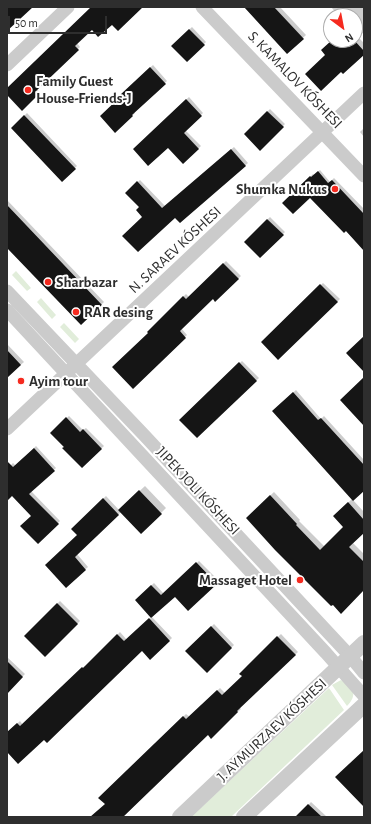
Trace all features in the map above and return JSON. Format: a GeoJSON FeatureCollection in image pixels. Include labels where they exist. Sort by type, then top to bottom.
{"type":"FeatureCollection","features":[{"type":"Feature","properties":{"kind":"street"},"geometry":{"type":"LineString","coordinates":[[7,64],[68,7]]}},
{"type":"Feature","properties":{"kind":"street","name":"S. KAMALOV KÓSHESI"},"geometry":{"type":"LineString","coordinates":[[202,7],[364,176]]}},
{"type":"Feature","properties":{"kind":"street","name":"N. SARAEV KÓSHESI"},"geometry":{"type":"LineString","coordinates":[[7,429],[364,93]]}},
{"type":"Feature","properties":{"kind":"street"},"geometry":{"type":"LineString","coordinates":[[7,291],[76,364],[345,662],[364,696]]}},
{"type":"Feature","properties":{"kind":"street"},"geometry":{"type":"LineString","coordinates":[[7,310],[345,662],[364,673]]}},
{"type":"Feature","properties":{"kind":"street","name":"J. AYMURZAEV KÓSHESI"},"geometry":{"type":"LineString","coordinates":[[180,817],[364,643]]}},
{"type":"Feature","properties":{"kind":"street"},"geometry":{"type":"LineString","coordinates":[[244,817],[364,705]]}},
{"type":"Feature","properties":{"kind":"green space"},"geometry":{"type":"Polygon","coordinates":[[[16,271],[31,288],[27,291],[12,275],[16,271]]]}},
{"type":"Feature","properties":{"kind":"green space"},"geometry":{"type":"Polygon","coordinates":[[[41,298],[56,315],[52,319],[37,302],[41,298]]]}},
{"type":"Feature","properties":{"kind":"green space"},"geometry":{"type":"Polygon","coordinates":[[[64,323],[79,339],[75,343],[60,327],[64,323]]]}},
{"type":"Feature","properties":{"kind":"green space"},"geometry":{"type":"Polygon","coordinates":[[[341,680],[349,685],[353,691],[353,698],[347,706],[332,685],[341,680]]]}},
{"type":"Feature","properties":{"kind":"green space"},"geometry":{"type":"Polygon","coordinates":[[[329,688],[344,710],[231,817],[191,817],[329,688]]]}},
{"type":"Feature","properties":{"kind":"building"},"geometry":{"type":"Polygon","coordinates":[[[7,7],[33,7],[7,31],[7,7]]]}},
{"type":"Feature","properties":{"kind":"building"},"geometry":{"type":"Polygon","coordinates":[[[91,7],[143,7],[118,31],[112,25],[98,37],[92,30],[75,46],[79,50],[35,92],[38,95],[22,111],[7,95],[7,88],[91,7]]]}},
{"type":"Feature","properties":{"kind":"building"},"geometry":{"type":"Polygon","coordinates":[[[244,7],[274,7],[304,39],[287,54],[244,7]]]}},
{"type":"Feature","properties":{"kind":"building"},"geometry":{"type":"Polygon","coordinates":[[[189,29],[205,45],[187,62],[171,46],[189,29]]]}},
{"type":"Feature","properties":{"kind":"building"},"geometry":{"type":"Polygon","coordinates":[[[323,48],[361,48],[364,51],[364,55],[343,74],[341,72],[321,91],[305,74],[325,55],[321,50],[323,48]]]}},
{"type":"Feature","properties":{"kind":"building"},"geometry":{"type":"Polygon","coordinates":[[[150,67],[166,84],[132,115],[133,116],[115,133],[100,116],[150,67]]]}},
{"type":"Feature","properties":{"kind":"building"},"geometry":{"type":"Polygon","coordinates":[[[186,99],[202,116],[184,133],[199,149],[183,164],[168,148],[148,166],[133,149],[186,99]]]}},
{"type":"Feature","properties":{"kind":"building"},"geometry":{"type":"Polygon","coordinates":[[[267,111],[284,127],[260,151],[244,134],[267,111]]]}},
{"type":"Feature","properties":{"kind":"building"},"geometry":{"type":"Polygon","coordinates":[[[24,115],[76,169],[62,182],[11,128],[24,115]]]}},
{"type":"Feature","properties":{"kind":"building"},"geometry":{"type":"Polygon","coordinates":[[[231,149],[246,166],[180,223],[175,218],[138,252],[122,236],[142,217],[136,210],[139,207],[125,193],[137,181],[162,208],[231,149]]]}},
{"type":"Feature","properties":{"kind":"building"},"geometry":{"type":"Polygon","coordinates":[[[318,171],[328,183],[332,180],[364,214],[364,251],[346,231],[344,233],[310,198],[293,214],[282,203],[310,176],[311,177],[318,171]]]}},
{"type":"Feature","properties":{"kind":"building"},"geometry":{"type":"Polygon","coordinates":[[[7,205],[102,305],[81,325],[7,248],[7,205]]]}},
{"type":"Feature","properties":{"kind":"building"},"geometry":{"type":"Polygon","coordinates":[[[267,219],[284,235],[260,258],[244,242],[267,219]]]}},
{"type":"Feature","properties":{"kind":"building"},"geometry":{"type":"Polygon","coordinates":[[[223,263],[239,279],[215,302],[213,299],[180,331],[186,338],[133,389],[112,367],[148,333],[147,332],[183,296],[186,299],[223,263]]]}},
{"type":"Feature","properties":{"kind":"building"},"geometry":{"type":"Polygon","coordinates":[[[320,284],[338,302],[278,360],[261,342],[320,284]]]}},
{"type":"Feature","properties":{"kind":"building"},"geometry":{"type":"Polygon","coordinates":[[[364,336],[364,372],[346,353],[364,336]]]}},
{"type":"Feature","properties":{"kind":"building"},"geometry":{"type":"Polygon","coordinates":[[[7,350],[21,365],[7,378],[7,350]]]}},
{"type":"Feature","properties":{"kind":"building"},"geometry":{"type":"Polygon","coordinates":[[[239,362],[257,381],[197,438],[179,420],[239,362]]]}},
{"type":"Feature","properties":{"kind":"building"},"geometry":{"type":"Polygon","coordinates":[[[364,377],[364,426],[340,400],[364,377]]]}},
{"type":"Feature","properties":{"kind":"building"},"geometry":{"type":"Polygon","coordinates":[[[293,392],[318,420],[321,418],[364,465],[364,491],[353,501],[272,411],[293,392]]]}},
{"type":"Feature","properties":{"kind":"building"},"geometry":{"type":"Polygon","coordinates":[[[66,417],[80,432],[83,429],[102,449],[82,468],[62,448],[64,447],[50,433],[66,417]]]}},
{"type":"Feature","properties":{"kind":"building"},"geometry":{"type":"Polygon","coordinates":[[[34,448],[55,471],[29,494],[59,524],[38,544],[20,526],[31,516],[12,496],[7,501],[7,461],[13,467],[34,448]]]}},
{"type":"Feature","properties":{"kind":"building"},"geometry":{"type":"Polygon","coordinates":[[[139,490],[162,514],[141,534],[118,510],[139,490]]]}},
{"type":"Feature","properties":{"kind":"building"},"geometry":{"type":"Polygon","coordinates":[[[270,495],[320,550],[343,527],[333,516],[348,502],[364,520],[364,533],[349,547],[364,562],[364,590],[341,614],[333,605],[331,606],[275,550],[246,518],[270,495]]]}},
{"type":"Feature","properties":{"kind":"building"},"geometry":{"type":"Polygon","coordinates":[[[103,498],[119,515],[75,557],[86,570],[66,588],[45,565],[77,535],[71,529],[103,498]]]}},
{"type":"Feature","properties":{"kind":"building"},"geometry":{"type":"Polygon","coordinates":[[[196,562],[217,584],[188,611],[175,597],[151,618],[135,600],[151,585],[161,595],[196,562]]]}},
{"type":"Feature","properties":{"kind":"building"},"geometry":{"type":"Polygon","coordinates":[[[57,603],[78,624],[45,657],[24,636],[57,603]]]}},
{"type":"Feature","properties":{"kind":"building"},"geometry":{"type":"Polygon","coordinates":[[[149,618],[170,641],[150,660],[142,651],[47,743],[44,740],[18,764],[7,752],[7,732],[17,723],[20,726],[82,667],[83,668],[117,634],[124,641],[149,618]]]}},
{"type":"Feature","properties":{"kind":"building"},"geometry":{"type":"Polygon","coordinates":[[[211,626],[232,648],[207,673],[185,651],[211,626]]]}},
{"type":"Feature","properties":{"kind":"building"},"geometry":{"type":"Polygon","coordinates":[[[277,636],[296,655],[237,711],[238,712],[211,739],[208,735],[123,817],[90,817],[105,804],[98,798],[183,716],[186,719],[217,690],[222,695],[242,676],[239,674],[277,636]]]}},
{"type":"Feature","properties":{"kind":"building"},"geometry":{"type":"Polygon","coordinates":[[[7,661],[23,677],[7,694],[7,661]]]}},
{"type":"Feature","properties":{"kind":"building"},"geometry":{"type":"Polygon","coordinates":[[[364,750],[364,807],[335,777],[364,750]]]}},
{"type":"Feature","properties":{"kind":"building"},"geometry":{"type":"Polygon","coordinates":[[[308,804],[322,817],[295,817],[308,804]]]}},
{"type":"Feature","properties":{"kind":"place","name":"Family Guest House-Friends-J"},"geometry":{"type":"Point","coordinates":[28,90]}},
{"type":"Feature","properties":{"kind":"place","name":"Shumka Nukus"},"geometry":{"type":"Point","coordinates":[335,189]}},
{"type":"Feature","properties":{"kind":"place","name":"Sharbazar"},"geometry":{"type":"Point","coordinates":[48,282]}},
{"type":"Feature","properties":{"kind":"place","name":"RAR desing"},"geometry":{"type":"Point","coordinates":[76,312]}},
{"type":"Feature","properties":{"kind":"place","name":"Ayim tour"},"geometry":{"type":"Point","coordinates":[21,381]}},
{"type":"Feature","properties":{"kind":"place","name":"Massaget Hotel"},"geometry":{"type":"Point","coordinates":[300,580]}}]}
